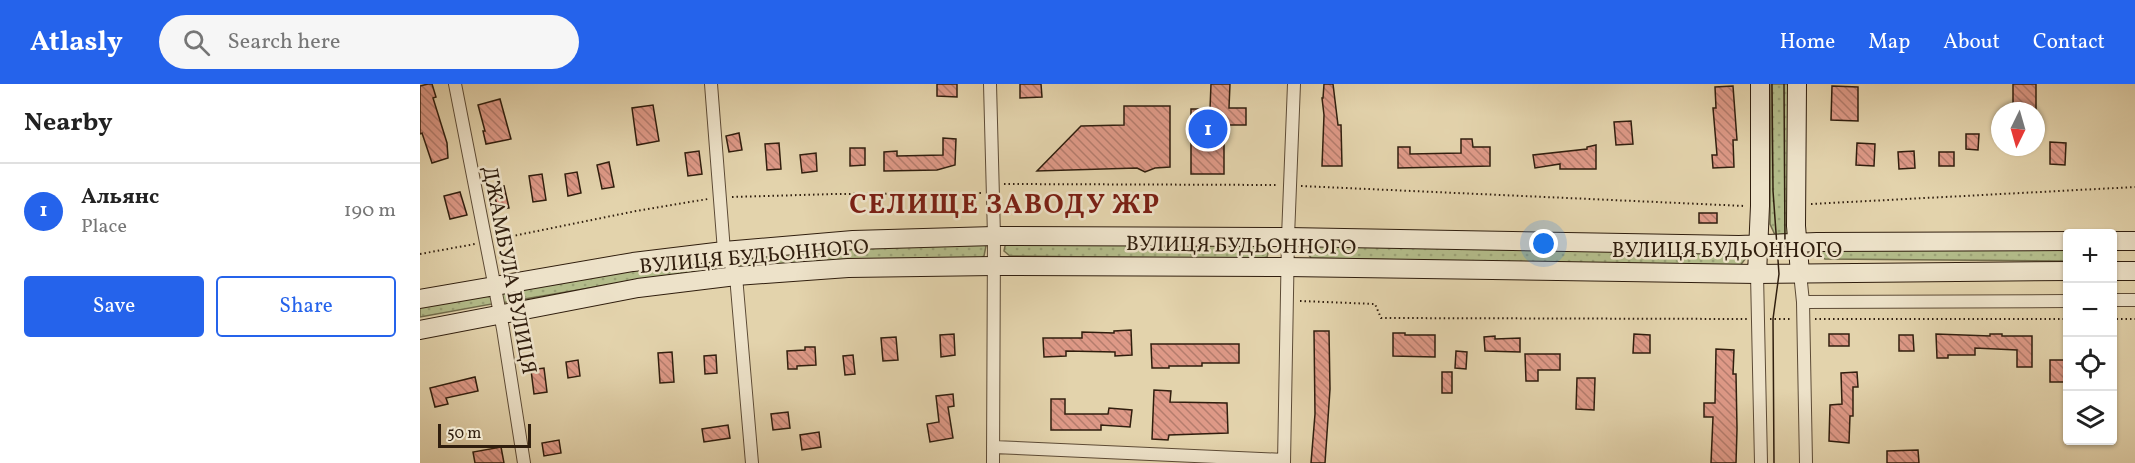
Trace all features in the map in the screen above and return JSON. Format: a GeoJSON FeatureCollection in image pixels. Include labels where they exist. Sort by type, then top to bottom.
{"type":"FeatureCollection","features":[{"type":"Feature","properties":{"kind":"main road"},"geometry":{"type":"LineString","coordinates":[[1757,274],[1760,206],[1760,84]]}},
{"type":"Feature","properties":{"kind":"main road"},"geometry":{"type":"LineString","coordinates":[[1797,84],[1796,226],[1800,273]]}},
{"type":"Feature","properties":{"kind":"main road","name":"ВУЛИЦЯ БУДЬОННОГО"},"geometry":{"type":"LineString","coordinates":[[420,299],[633,262],[724,251],[853,240],[994,236],[1287,237],[1757,244],[2063,241]]}},
{"type":"Feature","properties":{"kind":"main road"},"geometry":{"type":"LineString","coordinates":[[2117,241],[2135,241]]}},
{"type":"Feature","properties":{"kind":"main road","name":"ВУЛИЦЯ БУДЬОННОГО"},"geometry":{"type":"LineString","coordinates":[[420,330],[638,288],[736,276],[848,268],[1287,267],[1757,274],[2063,271]]}},
{"type":"Feature","properties":{"kind":"main road"},"geometry":{"type":"LineString","coordinates":[[2117,271],[2135,271]]}},
{"type":"Feature","properties":{"kind":"street","name":"ДЖАМБУЛА ВУЛИЦЯ"},"geometry":{"type":"LineString","coordinates":[[455,84],[494,285],[524,463]]}},
{"type":"Feature","properties":{"kind":"street"},"geometry":{"type":"LineString","coordinates":[[711,84],[724,251],[736,276],[752,463]]}},
{"type":"Feature","properties":{"kind":"street"},"geometry":{"type":"LineString","coordinates":[[990,84],[994,236],[993,463]]}},
{"type":"Feature","properties":{"kind":"street"},"geometry":{"type":"LineString","coordinates":[[993,447],[1284,462],[1287,237],[1293,84]]}},
{"type":"Feature","properties":{"kind":"street"},"geometry":{"type":"LineString","coordinates":[[1800,273],[1803,302],[1806,463]]}},
{"type":"Feature","properties":{"kind":"street"},"geometry":{"type":"LineString","coordinates":[[1757,274],[1761,463]]}},
{"type":"Feature","properties":{"kind":"street"},"geometry":{"type":"LineString","coordinates":[[1803,302],[2063,300]]}},
{"type":"Feature","properties":{"kind":"street"},"geometry":{"type":"LineString","coordinates":[[2117,300],[2135,300]]}},
{"type":"Feature","properties":{"kind":"path"},"geometry":{"type":"LineString","coordinates":[[420,254],[636,211],[719,198],[993,189],[1289,185],[1760,206]]}},
{"type":"Feature","properties":{"kind":"path"},"geometry":{"type":"LineString","coordinates":[[1815,205],[2135,187]]}},
{"type":"Feature","properties":{"kind":"path"},"geometry":{"type":"LineString","coordinates":[[1287,301],[1375,304],[1381,318],[2063,319]]}},
{"type":"Feature","properties":{"kind":"path"},"geometry":{"type":"LineString","coordinates":[[2117,319],[2135,319]]}},
{"type":"Feature","properties":{"kind":"green space"},"geometry":{"type":"Polygon","coordinates":[[[1771,84],[1791,84],[1790,228],[1787,234],[1775,235],[1770,224],[1771,84]]]}},
{"type":"Feature","properties":{"kind":"green space"},"geometry":{"type":"Polygon","coordinates":[[[1008,243],[1264,244],[1268,253],[1267,257],[1259,259],[1010,256],[1004,251],[1008,243]]]}},
{"type":"Feature","properties":{"kind":"green space"},"geometry":{"type":"Polygon","coordinates":[[[982,244],[986,246],[984,256],[979,259],[740,269],[733,258],[837,249],[982,244]]]}},
{"type":"Feature","properties":{"kind":"green space"},"geometry":{"type":"Polygon","coordinates":[[[1312,244],[1744,254],[1746,258],[1739,267],[1311,258],[1306,251],[1307,247],[1312,244]]]}},
{"type":"Feature","properties":{"kind":"green space"},"geometry":{"type":"Polygon","coordinates":[[[1822,247],[2063,247],[2063,261],[1825,259],[1817,252],[1822,247]]]}},
{"type":"Feature","properties":{"kind":"green space"},"geometry":{"type":"Polygon","coordinates":[[[721,259],[725,271],[637,280],[501,303],[499,290],[636,268],[721,259]]]}},
{"type":"Feature","properties":{"kind":"green space"},"geometry":{"type":"Polygon","coordinates":[[[491,292],[492,304],[420,317],[420,305],[491,292]]]}},
{"type":"Feature","properties":{"kind":"building"},"geometry":{"type":"Polygon","coordinates":[[[432,84],[436,97],[433,98],[447,143],[448,158],[432,163],[422,133],[420,134],[420,86],[432,84]]]}},
{"type":"Feature","properties":{"kind":"building"},"geometry":{"type":"Polygon","coordinates":[[[937,84],[957,84],[957,97],[937,96],[937,84]]]}},
{"type":"Feature","properties":{"kind":"building"},"geometry":{"type":"Polygon","coordinates":[[[1020,84],[1041,84],[1042,97],[1020,98],[1020,84]]]}},
{"type":"Feature","properties":{"kind":"building"},"geometry":{"type":"Polygon","coordinates":[[[1211,84],[1230,84],[1229,108],[1246,108],[1246,125],[1224,125],[1224,174],[1191,174],[1191,109],[1210,109],[1211,84]]]}},
{"type":"Feature","properties":{"kind":"building"},"geometry":{"type":"Polygon","coordinates":[[[1324,84],[1333,84],[1338,125],[1341,125],[1342,166],[1322,166],[1324,84]]]}},
{"type":"Feature","properties":{"kind":"building"},"geometry":{"type":"Polygon","coordinates":[[[2013,84],[2036,84],[2036,102],[2013,102],[2013,84]]]}},
{"type":"Feature","properties":{"kind":"building"},"geometry":{"type":"Polygon","coordinates":[[[1733,86],[1737,140],[1733,140],[1734,167],[1713,168],[1712,155],[1717,155],[1713,108],[1716,108],[1715,87],[1733,86]]]}},
{"type":"Feature","properties":{"kind":"building"},"geometry":{"type":"Polygon","coordinates":[[[1832,86],[1858,87],[1858,121],[1831,120],[1832,86]]]}},
{"type":"Feature","properties":{"kind":"building"},"geometry":{"type":"Polygon","coordinates":[[[500,99],[511,139],[486,144],[478,105],[500,99]]]}},
{"type":"Feature","properties":{"kind":"building"},"geometry":{"type":"Polygon","coordinates":[[[653,105],[659,141],[637,145],[632,108],[653,105]]]}},
{"type":"Feature","properties":{"kind":"building"},"geometry":{"type":"Polygon","coordinates":[[[1124,106],[1170,106],[1170,167],[1155,168],[1145,172],[1137,168],[1037,171],[1081,126],[1124,125],[1124,106]]]}},
{"type":"Feature","properties":{"kind":"building"},"geometry":{"type":"Polygon","coordinates":[[[1631,121],[1633,144],[1616,145],[1614,122],[1631,121]]]}},
{"type":"Feature","properties":{"kind":"building"},"geometry":{"type":"Polygon","coordinates":[[[739,133],[742,150],[729,152],[726,136],[739,133]]]}},
{"type":"Feature","properties":{"kind":"building"},"geometry":{"type":"Polygon","coordinates":[[[1966,134],[1979,134],[1978,150],[1966,149],[1966,134]]]}},
{"type":"Feature","properties":{"kind":"building"},"geometry":{"type":"Polygon","coordinates":[[[943,138],[956,139],[955,165],[937,170],[884,171],[884,152],[897,151],[897,156],[943,155],[943,138]]]}},
{"type":"Feature","properties":{"kind":"building"},"geometry":{"type":"Polygon","coordinates":[[[1461,139],[1472,139],[1473,147],[1490,147],[1490,166],[1398,168],[1398,147],[1410,147],[1410,154],[1461,153],[1461,139]]]}},
{"type":"Feature","properties":{"kind":"building"},"geometry":{"type":"Polygon","coordinates":[[[2050,142],[2066,143],[2065,165],[2050,164],[2050,142]]]}},
{"type":"Feature","properties":{"kind":"building"},"geometry":{"type":"Polygon","coordinates":[[[779,143],[781,169],[767,170],[765,144],[779,143]]]}},
{"type":"Feature","properties":{"kind":"building"},"geometry":{"type":"Polygon","coordinates":[[[1857,143],[1875,144],[1874,166],[1856,165],[1857,143]]]}},
{"type":"Feature","properties":{"kind":"building"},"geometry":{"type":"Polygon","coordinates":[[[1596,145],[1596,169],[1560,169],[1560,164],[1535,168],[1533,155],[1587,149],[1587,147],[1596,145]]]}},
{"type":"Feature","properties":{"kind":"building"},"geometry":{"type":"Polygon","coordinates":[[[850,148],[865,148],[865,165],[850,166],[850,148]]]}},
{"type":"Feature","properties":{"kind":"building"},"geometry":{"type":"Polygon","coordinates":[[[699,151],[702,174],[688,176],[685,153],[699,151]]]}},
{"type":"Feature","properties":{"kind":"building"},"geometry":{"type":"Polygon","coordinates":[[[1914,151],[1915,168],[1899,169],[1898,152],[1914,151]]]}},
{"type":"Feature","properties":{"kind":"building"},"geometry":{"type":"Polygon","coordinates":[[[1939,152],[1954,152],[1954,166],[1939,166],[1939,152]]]}},
{"type":"Feature","properties":{"kind":"building"},"geometry":{"type":"Polygon","coordinates":[[[816,153],[817,171],[802,173],[800,155],[816,153]]]}},
{"type":"Feature","properties":{"kind":"building"},"geometry":{"type":"Polygon","coordinates":[[[609,162],[614,187],[602,189],[597,165],[609,162]]]}},
{"type":"Feature","properties":{"kind":"building"},"geometry":{"type":"Polygon","coordinates":[[[577,172],[581,193],[568,196],[565,174],[577,172]]]}},
{"type":"Feature","properties":{"kind":"building"},"geometry":{"type":"Polygon","coordinates":[[[542,174],[546,200],[533,202],[529,176],[542,174]]]}},
{"type":"Feature","properties":{"kind":"building"},"geometry":{"type":"Polygon","coordinates":[[[504,186],[509,208],[498,210],[493,189],[504,186]]]}},
{"type":"Feature","properties":{"kind":"building"},"geometry":{"type":"Polygon","coordinates":[[[460,192],[467,215],[450,219],[444,196],[460,192]]]}},
{"type":"Feature","properties":{"kind":"building"},"geometry":{"type":"Polygon","coordinates":[[[1699,213],[1717,213],[1717,223],[1699,223],[1699,213]]]}},
{"type":"Feature","properties":{"kind":"building"},"geometry":{"type":"Polygon","coordinates":[[[1131,330],[1132,355],[1115,356],[1115,352],[1066,351],[1066,356],[1044,357],[1043,338],[1082,338],[1082,332],[1114,333],[1114,331],[1131,330]]]}},
{"type":"Feature","properties":{"kind":"building"},"geometry":{"type":"Polygon","coordinates":[[[1314,331],[1329,331],[1330,389],[1325,463],[1311,463],[1315,414],[1314,331]]]}},
{"type":"Feature","properties":{"kind":"building"},"geometry":{"type":"Polygon","coordinates":[[[1393,333],[1435,335],[1435,357],[1393,356],[1393,333]]]}},
{"type":"Feature","properties":{"kind":"building"},"geometry":{"type":"Polygon","coordinates":[[[954,334],[955,355],[941,357],[940,335],[954,334]]]}},
{"type":"Feature","properties":{"kind":"building"},"geometry":{"type":"Polygon","coordinates":[[[1634,334],[1650,335],[1650,353],[1633,353],[1634,334]]]}},
{"type":"Feature","properties":{"kind":"building"},"geometry":{"type":"Polygon","coordinates":[[[1829,334],[1849,334],[1849,346],[1829,346],[1829,334]]]}},
{"type":"Feature","properties":{"kind":"building"},"geometry":{"type":"Polygon","coordinates":[[[1936,334],[2032,336],[2032,367],[2017,367],[2017,350],[1975,348],[1975,355],[1948,355],[1948,358],[1937,358],[1936,334]]]}},
{"type":"Feature","properties":{"kind":"building"},"geometry":{"type":"Polygon","coordinates":[[[1899,335],[1913,335],[1914,351],[1899,351],[1899,335]]]}},
{"type":"Feature","properties":{"kind":"building"},"geometry":{"type":"Polygon","coordinates":[[[1495,336],[1495,339],[1520,338],[1520,352],[1485,351],[1484,337],[1495,336]]]}},
{"type":"Feature","properties":{"kind":"building"},"geometry":{"type":"Polygon","coordinates":[[[896,337],[898,360],[883,361],[881,338],[896,337]]]}},
{"type":"Feature","properties":{"kind":"building"},"geometry":{"type":"Polygon","coordinates":[[[1151,344],[1239,344],[1239,363],[1202,363],[1202,366],[1152,368],[1151,344]]]}},
{"type":"Feature","properties":{"kind":"building"},"geometry":{"type":"Polygon","coordinates":[[[805,347],[815,347],[816,365],[788,369],[787,351],[805,350],[805,347]]]}},
{"type":"Feature","properties":{"kind":"building"},"geometry":{"type":"Polygon","coordinates":[[[1716,349],[1734,350],[1736,463],[1711,463],[1713,417],[1704,417],[1704,403],[1715,403],[1716,349]]]}},
{"type":"Feature","properties":{"kind":"building"},"geometry":{"type":"Polygon","coordinates":[[[1456,351],[1467,352],[1466,369],[1455,368],[1456,351]]]}},
{"type":"Feature","properties":{"kind":"building"},"geometry":{"type":"Polygon","coordinates":[[[672,352],[674,382],[660,383],[658,353],[672,352]]]}},
{"type":"Feature","properties":{"kind":"building"},"geometry":{"type":"Polygon","coordinates":[[[1525,354],[1560,354],[1560,370],[1538,370],[1538,381],[1526,381],[1525,354]]]}},
{"type":"Feature","properties":{"kind":"building"},"geometry":{"type":"Polygon","coordinates":[[[716,355],[717,373],[705,374],[704,356],[716,355]]]}},
{"type":"Feature","properties":{"kind":"building"},"geometry":{"type":"Polygon","coordinates":[[[853,355],[855,374],[845,375],[843,356],[853,355]]]}},
{"type":"Feature","properties":{"kind":"building"},"geometry":{"type":"Polygon","coordinates":[[[578,360],[580,376],[568,378],[566,362],[578,360]]]}},
{"type":"Feature","properties":{"kind":"building"},"geometry":{"type":"Polygon","coordinates":[[[2050,360],[2063,360],[2063,382],[2050,382],[2050,360]]]}},
{"type":"Feature","properties":{"kind":"building"},"geometry":{"type":"Polygon","coordinates":[[[544,368],[547,392],[534,394],[531,370],[544,368]]]}},
{"type":"Feature","properties":{"kind":"building"},"geometry":{"type":"Polygon","coordinates":[[[1442,372],[1452,372],[1452,393],[1442,393],[1442,372]]]}},
{"type":"Feature","properties":{"kind":"building"},"geometry":{"type":"Polygon","coordinates":[[[1857,372],[1858,387],[1853,387],[1853,416],[1850,416],[1849,443],[1829,441],[1830,405],[1842,404],[1841,373],[1857,372]]]}},
{"type":"Feature","properties":{"kind":"building"},"geometry":{"type":"Polygon","coordinates":[[[475,377],[478,391],[446,398],[448,404],[435,407],[430,388],[475,377]]]}},
{"type":"Feature","properties":{"kind":"building"},"geometry":{"type":"Polygon","coordinates":[[[1577,378],[1595,378],[1594,410],[1576,409],[1577,378]]]}},
{"type":"Feature","properties":{"kind":"building"},"geometry":{"type":"Polygon","coordinates":[[[1154,390],[1171,391],[1170,402],[1227,403],[1228,433],[1169,435],[1168,440],[1152,439],[1154,390]]]}},
{"type":"Feature","properties":{"kind":"building"},"geometry":{"type":"Polygon","coordinates":[[[953,394],[954,406],[948,407],[953,438],[930,442],[927,424],[939,422],[936,396],[953,394]]]}},
{"type":"Feature","properties":{"kind":"building"},"geometry":{"type":"Polygon","coordinates":[[[1051,399],[1065,399],[1065,414],[1108,414],[1109,408],[1132,410],[1130,427],[1101,425],[1101,430],[1051,430],[1051,399]]]}},
{"type":"Feature","properties":{"kind":"building"},"geometry":{"type":"Polygon","coordinates":[[[788,412],[790,428],[773,430],[771,414],[788,412]]]}},
{"type":"Feature","properties":{"kind":"building"},"geometry":{"type":"Polygon","coordinates":[[[728,425],[730,438],[704,442],[702,429],[728,425]]]}},
{"type":"Feature","properties":{"kind":"building"},"geometry":{"type":"Polygon","coordinates":[[[819,432],[821,447],[802,450],[800,435],[819,432]]]}},
{"type":"Feature","properties":{"kind":"building"},"geometry":{"type":"Polygon","coordinates":[[[559,440],[561,453],[544,456],[542,443],[559,440]]]}},
{"type":"Feature","properties":{"kind":"building"},"geometry":{"type":"Polygon","coordinates":[[[501,447],[504,463],[475,463],[473,452],[501,447]]]}},
{"type":"Feature","properties":{"kind":"building"},"geometry":{"type":"Polygon","coordinates":[[[1918,450],[1919,463],[1887,463],[1887,451],[1918,450]]]}},
{"type":"Feature","properties":{"kind":"tram line"},"geometry":{"type":"LineString","coordinates":[[1772,84],[1773,191],[1779,274],[1773,319],[1774,463]]}},
{"type":"Feature","properties":{"kind":"tram line"},"geometry":{"type":"LineString","coordinates":[[1784,84],[1785,247]]}},
{"type":"Feature","properties":{"kind":"place","name":"Альянс"},"geometry":{"type":"Point","coordinates":[1208,129]}},
{"type":"Feature","properties":{"kind":"district","name":"СЕЛИЩЕ ЗАВОДУ ЖР"},"geometry":{"type":"Point","coordinates":[1005,204]}}]}
